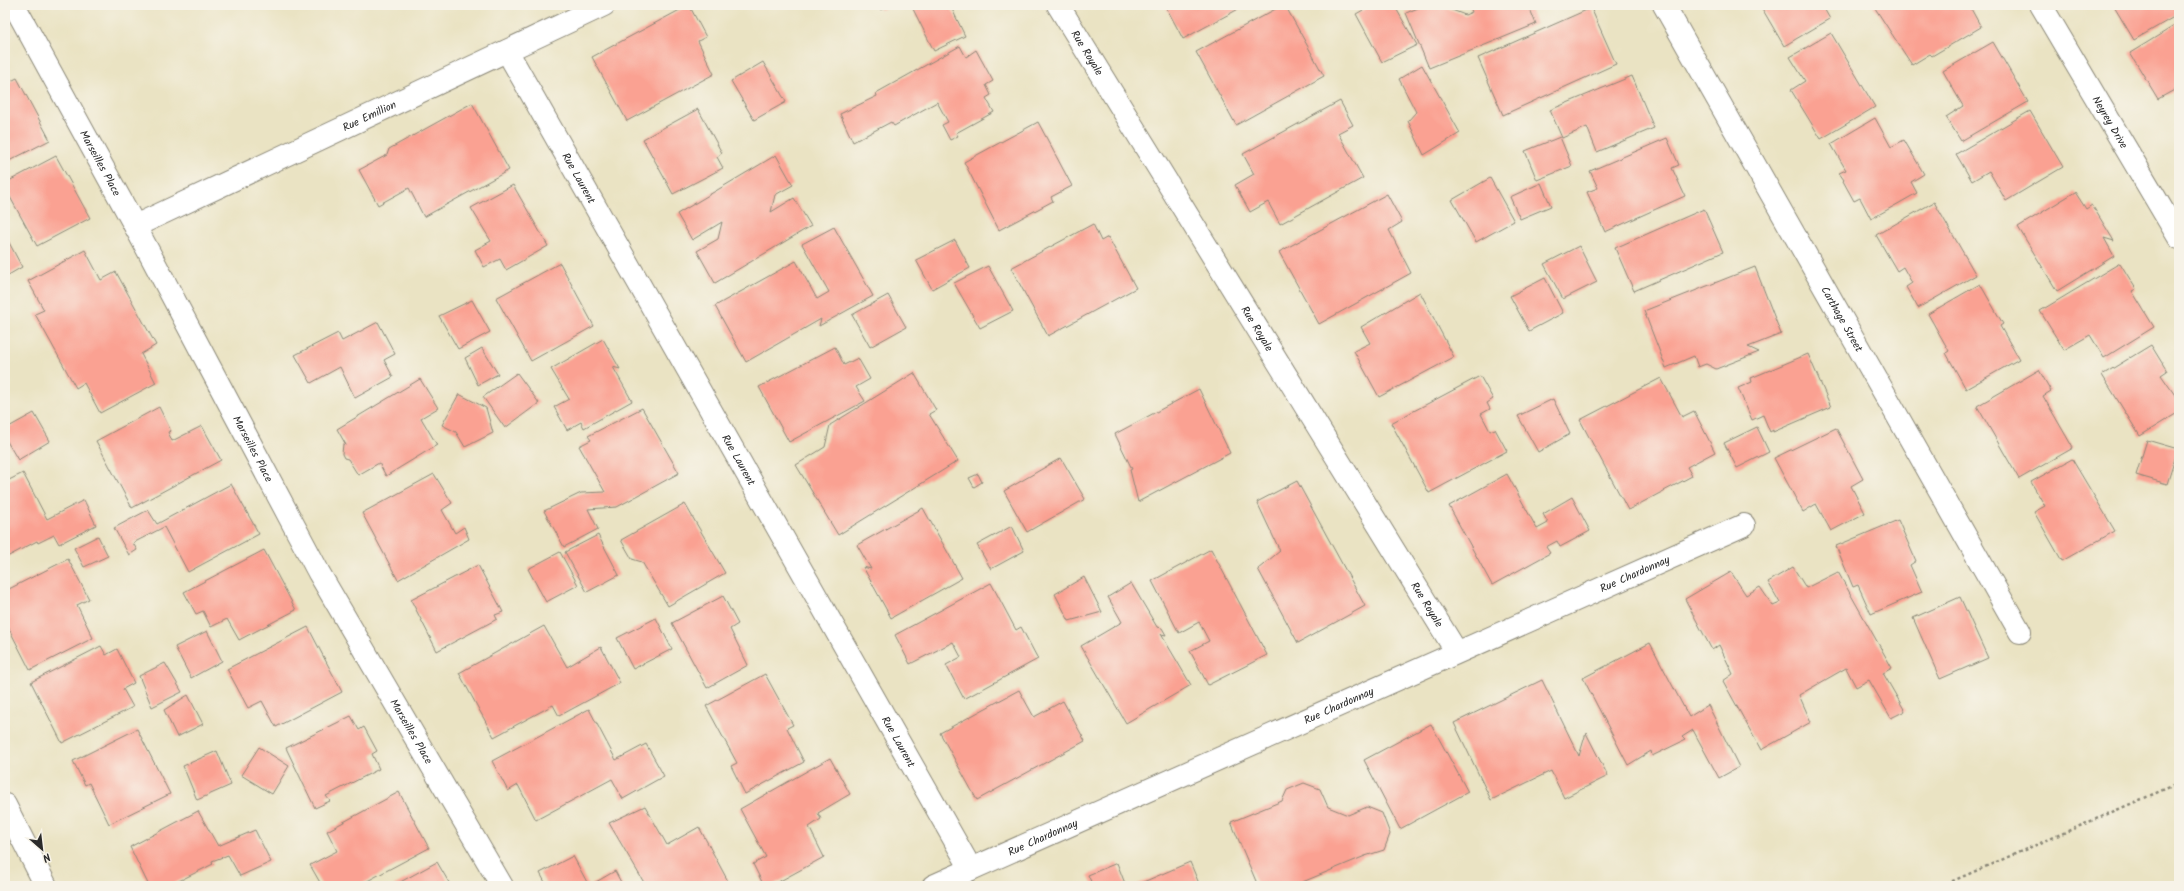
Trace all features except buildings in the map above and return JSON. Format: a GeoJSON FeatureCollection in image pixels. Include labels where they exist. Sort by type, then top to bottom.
{"type":"FeatureCollection","features":[{"type":"Feature","properties":{"kind":"street","name":"Marseilles Place"},"geometry":{"type":"LineString","coordinates":[[14,5],[135,226],[319,573],[502,886]]}},
{"type":"Feature","properties":{"kind":"street","name":"Rue Emillion"},"geometry":{"type":"LineString","coordinates":[[135,226],[604,5]]}},
{"type":"Feature","properties":{"kind":"street","name":"Rue Royale"},"geometry":{"type":"LineString","coordinates":[[1058,5],[1456,651]]}},
{"type":"Feature","properties":{"kind":"street","name":"Carthage Street"},"geometry":{"type":"LineString","coordinates":[[1664,5],[2020,632]]}},
{"type":"Feature","properties":{"kind":"street","name":"Neyrey Drive"},"geometry":{"type":"LineString","coordinates":[[2041,5],[2179,238]]}},
{"type":"Feature","properties":{"kind":"street","name":"Rue Laurent"},"geometry":{"type":"LineString","coordinates":[[507,51],[971,869]]}},
{"type":"Feature","properties":{"kind":"street","name":"Rue Chardonnay"},"geometry":{"type":"LineString","coordinates":[[933,886],[1456,651],[1744,524]]}},
{"type":"Feature","properties":{"kind":"street"},"geometry":{"type":"LineString","coordinates":[[5,805],[46,886]]}},
{"type":"Feature","properties":{"kind":"path"},"geometry":{"type":"LineString","coordinates":[[1941,886],[2179,783]]}}]}
